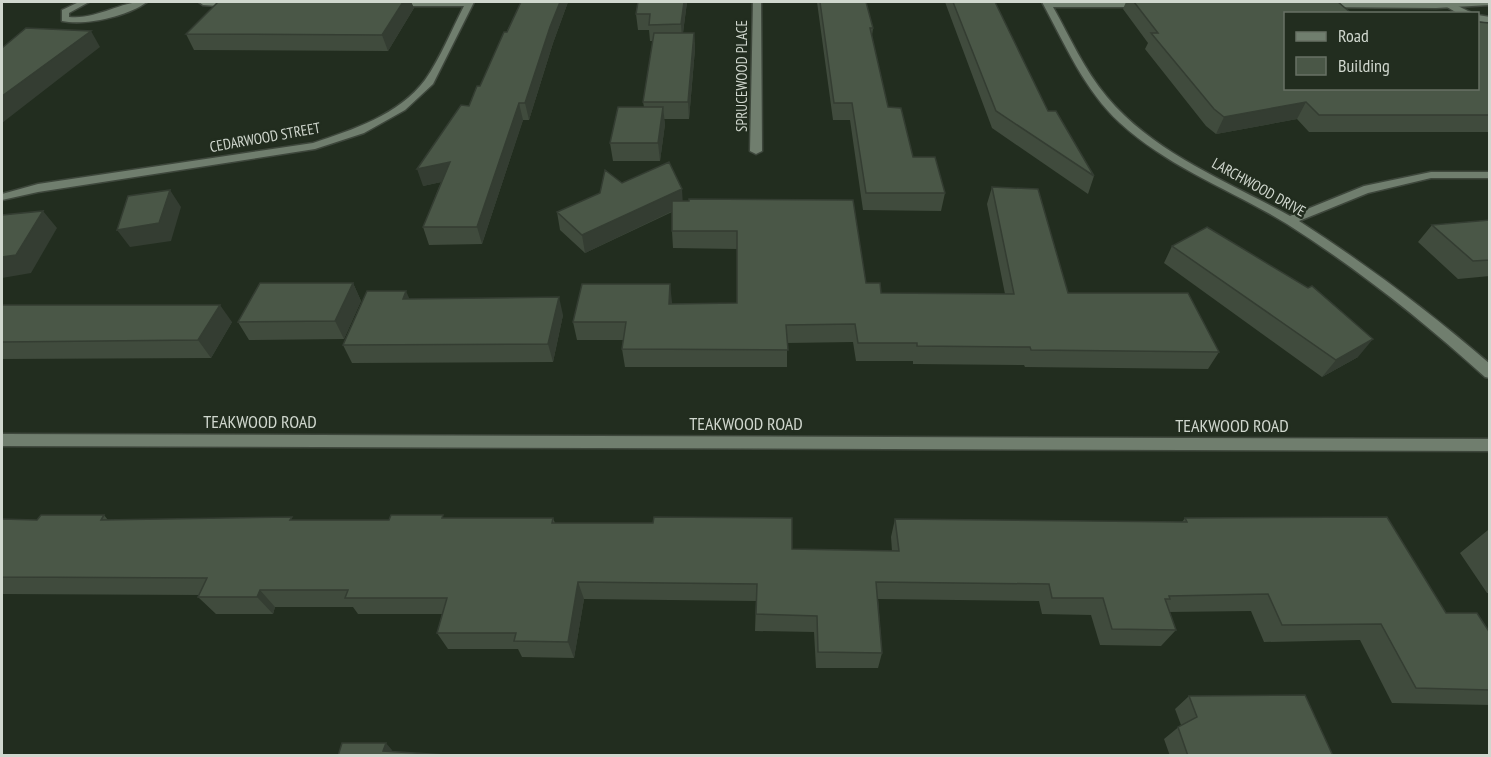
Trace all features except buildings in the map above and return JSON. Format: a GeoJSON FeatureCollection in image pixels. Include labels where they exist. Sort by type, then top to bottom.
{"type":"FeatureCollection","features":[{"type":"Feature","properties":{"kind":"street"},"geometry":{"type":"LineString","coordinates":[[85,2],[65,12],[65,19],[76,21],[97,18],[143,2]]}},
{"type":"Feature","properties":{"kind":"street"},"geometry":{"type":"LineString","coordinates":[[202,2],[246,4]]}},
{"type":"Feature","properties":{"kind":"street"},"geometry":{"type":"LineString","coordinates":[[375,3],[470,2]]}},
{"type":"Feature","properties":{"kind":"street","name":"CEDARWOOD STREET"},"geometry":{"type":"LineString","coordinates":[[2,197],[38,188],[315,146],[360,130],[400,108],[429,82],[470,2]]}},
{"type":"Feature","properties":{"kind":"street","name":"SPRUCEWOOD PLACE"},"geometry":{"type":"LineString","coordinates":[[756,151],[757,2]]}},
{"type":"Feature","properties":{"kind":"street"},"geometry":{"type":"LineString","coordinates":[[1317,5],[1415,3],[1450,5],[1490,2]]}},
{"type":"Feature","properties":{"kind":"street"},"geometry":{"type":"LineString","coordinates":[[1047,3],[1153,4]]}},
{"type":"Feature","properties":{"kind":"street","name":"LARCHWOOD DRIVE"},"geometry":{"type":"LineString","coordinates":[[1047,3],[1104,100],[1130,126],[1189,166],[1288,221],[1353,264],[1416,311],[1490,373]]}},
{"type":"Feature","properties":{"kind":"street"},"geometry":{"type":"LineString","coordinates":[[1450,5],[1463,12]]}},
{"type":"Feature","properties":{"kind":"street"},"geometry":{"type":"LineString","coordinates":[[1288,221],[1376,188],[1431,176],[1490,175]]}},
{"type":"Feature","properties":{"kind":"street","name":"TEAKWOOD ROAD"},"geometry":{"type":"LineString","coordinates":[[2,440],[1490,445]]}}]}
